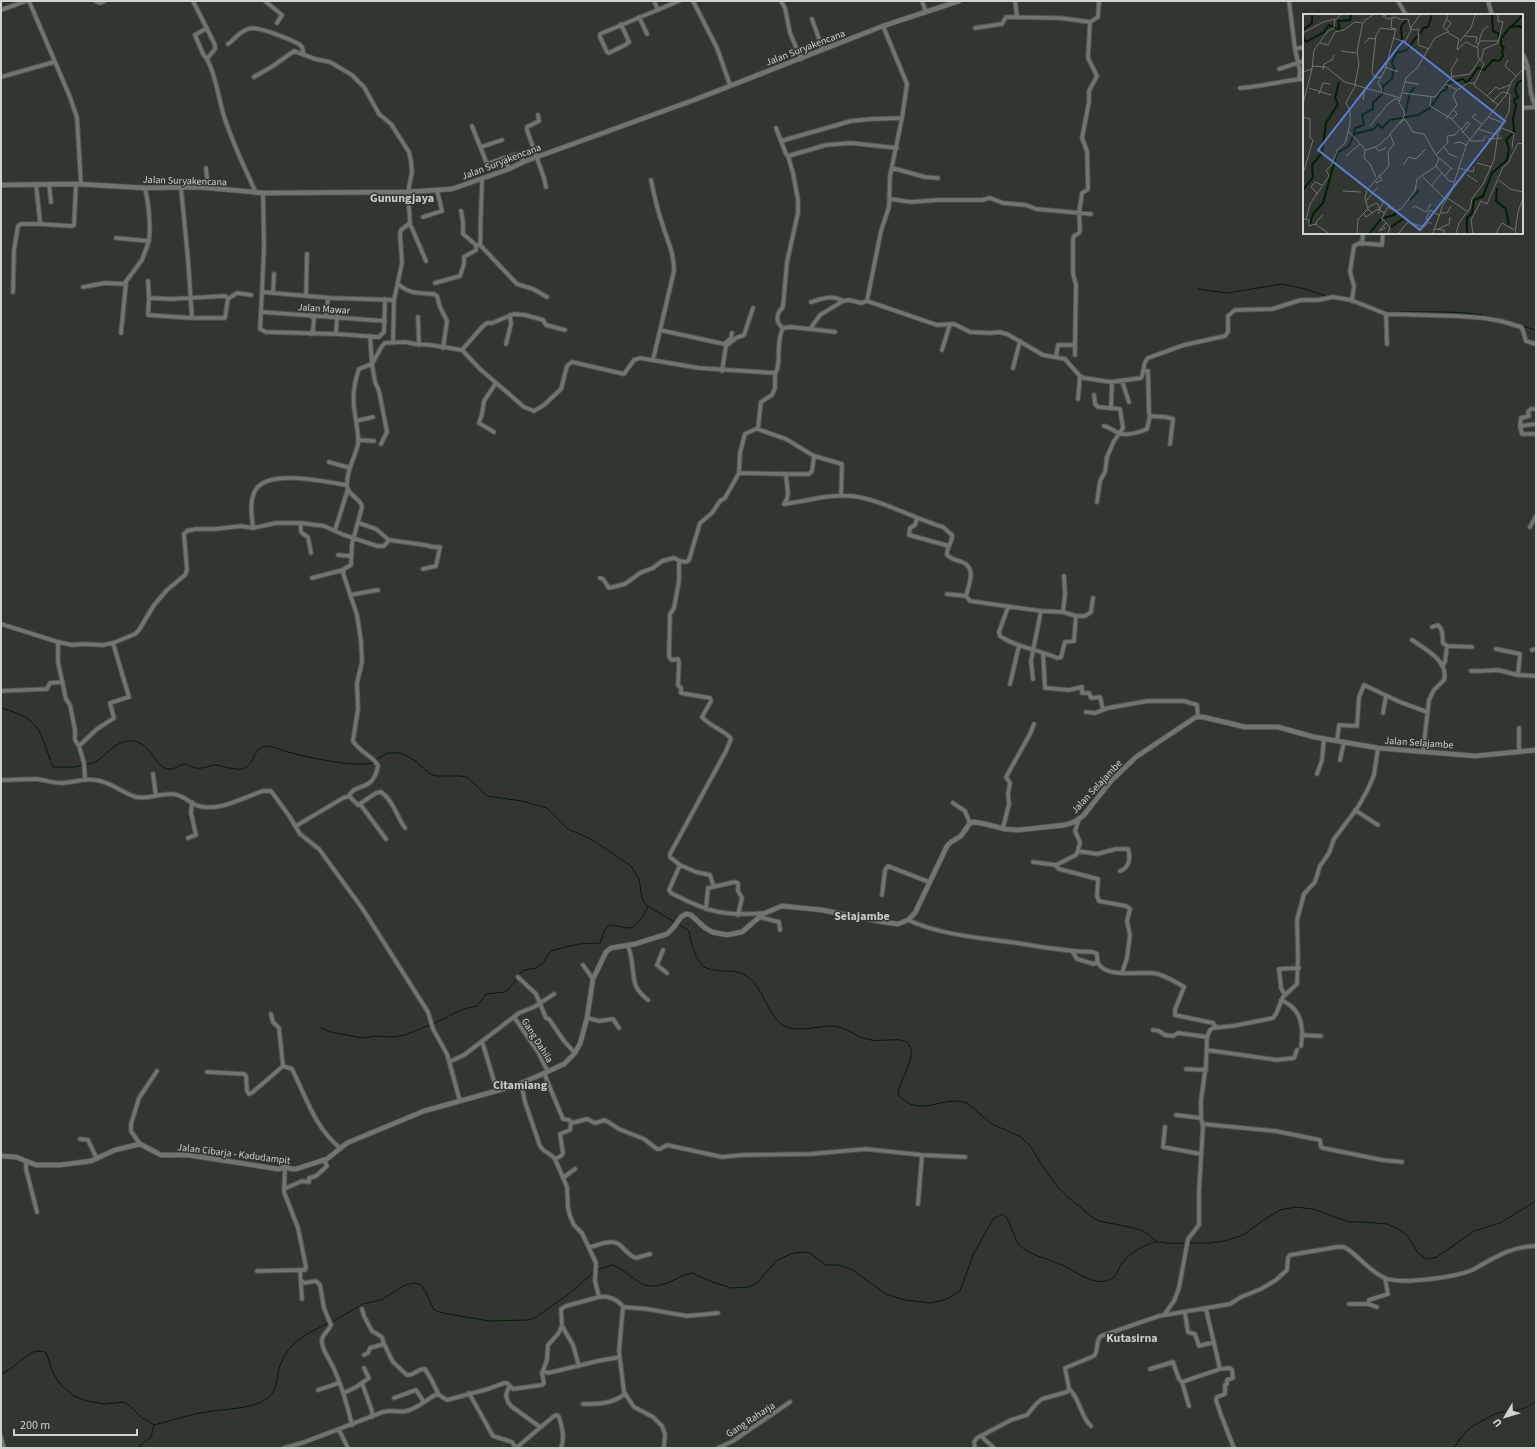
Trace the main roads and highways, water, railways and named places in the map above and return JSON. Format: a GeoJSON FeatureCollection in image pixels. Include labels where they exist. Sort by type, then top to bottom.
{"type":"FeatureCollection","features":[{"type":"Feature","properties":{"kind":"waterway"},"geometry":{"type":"LineString","coordinates":[[1198,289],[1227,293],[1282,284],[1306,289],[1329,297]]}},
{"type":"Feature","properties":{"kind":"waterway"},"geometry":{"type":"LineString","coordinates":[[1383,311],[1457,312],[1501,319]]}},
{"type":"Feature","properties":{"kind":"waterway"},"geometry":{"type":"LineString","coordinates":[[1522,326],[1536,330]]}},
{"type":"Feature","properties":{"kind":"waterway"},"geometry":{"type":"LineString","coordinates":[[1,708],[25,717],[38,728],[53,767],[76,767],[83,765]]}},
{"type":"Feature","properties":{"kind":"waterway"},"geometry":{"type":"LineString","coordinates":[[86,764],[95,762],[115,746],[129,741],[142,744],[147,748],[159,764],[168,769],[185,764],[193,768],[218,765],[235,769],[243,769],[249,765],[259,749],[267,746],[332,762],[358,764],[368,764],[374,762]]}},
{"type":"Feature","properties":{"kind":"waterway"},"geometry":{"type":"LineString","coordinates":[[376,760],[387,753],[401,753],[414,760],[430,774],[437,776],[467,777],[487,796],[522,801],[547,808],[568,829],[591,839],[631,866],[639,879],[642,898],[646,905],[676,923]]}},
{"type":"Feature","properties":{"kind":"waterway"},"geometry":{"type":"LineString","coordinates":[[433,1024],[460,1011],[477,1006],[486,994],[505,992],[514,983],[518,975],[524,970],[536,968],[544,962],[549,953],[554,950],[579,944],[600,943],[605,929],[610,925],[627,928],[635,926],[648,907]]}},
{"type":"Feature","properties":{"kind":"waterway"},"geometry":{"type":"LineString","coordinates":[[678,924],[689,931],[692,945],[698,960],[704,967],[713,970],[738,972],[750,979],[756,985],[774,1017],[787,1027],[804,1029],[832,1026],[843,1028],[866,1039],[899,1040],[907,1042],[910,1047],[910,1060],[899,1088],[898,1095],[903,1099],[911,1104],[920,1106],[954,1101],[967,1103],[992,1124],[1021,1137],[1031,1147],[1057,1186],[1092,1217],[1099,1221],[1134,1228],[1145,1232],[1156,1241]]}},
{"type":"Feature","properties":{"kind":"waterway"},"geometry":{"type":"LineString","coordinates":[[321,1028],[330,1032],[363,1038],[405,1035],[430,1025]]}},
{"type":"Feature","properties":{"kind":"waterway"},"geometry":{"type":"LineString","coordinates":[[1189,1243],[1225,1241],[1243,1235],[1280,1210],[1295,1207],[1313,1209],[1349,1222],[1387,1224],[1407,1235],[1418,1253],[1426,1259],[1437,1257],[1474,1231],[1500,1223],[1536,1201]]}},
{"type":"Feature","properties":{"kind":"waterway"},"geometry":{"type":"LineString","coordinates":[[597,1270],[612,1265],[639,1282],[652,1286],[666,1284],[692,1273],[731,1288],[749,1287],[757,1283],[776,1261],[790,1254],[802,1252],[810,1253],[826,1265],[838,1265],[851,1269],[886,1294],[905,1300],[931,1303],[947,1299],[960,1291],[974,1253],[993,1219],[1003,1214],[1007,1218],[1016,1240],[1023,1248],[1037,1256],[1062,1265],[1086,1278],[1093,1280],[1107,1281],[1113,1278],[1125,1259],[1150,1243],[1186,1243]]}},
{"type":"Feature","properties":{"kind":"waterway"},"geometry":{"type":"LineString","coordinates":[[332,1322],[363,1304],[381,1300],[405,1285],[415,1283],[421,1285],[426,1292],[434,1310],[443,1313],[489,1321],[528,1320],[536,1317],[569,1294],[594,1272]]}},
{"type":"Feature","properties":{"kind":"waterway"},"geometry":{"type":"LineString","coordinates":[[1,1374],[33,1352],[46,1352],[53,1373],[62,1386],[74,1396],[87,1401],[104,1404],[124,1402],[141,1417],[154,1425],[194,1414],[240,1408],[263,1401],[274,1391],[279,1369],[292,1345],[305,1335],[329,1323]]}},
{"type":"Feature","properties":{"kind":"waterway"},"geometry":{"type":"LineString","coordinates":[[1453,1448],[1465,1433],[1481,1421],[1499,1413],[1526,1408],[1536,1401]]}},
{"type":"Feature","properties":{"kind":"waterway"},"geometry":{"type":"LineString","coordinates":[[137,1448],[151,1437],[154,1425]]}},
{"type":"Feature","properties":{"kind":"district","name":"Gunungjaya"},"geometry":{"type":"Point","coordinates":[402,198]}},
{"type":"Feature","properties":{"kind":"district","name":"Selajambe"},"geometry":{"type":"Point","coordinates":[862,916]}},
{"type":"Feature","properties":{"kind":"district","name":"Citamiang"},"geometry":{"type":"Point","coordinates":[520,1085]}},
{"type":"Feature","properties":{"kind":"district","name":"Kutasirna"},"geometry":{"type":"Point","coordinates":[1132,1338]}}]}
